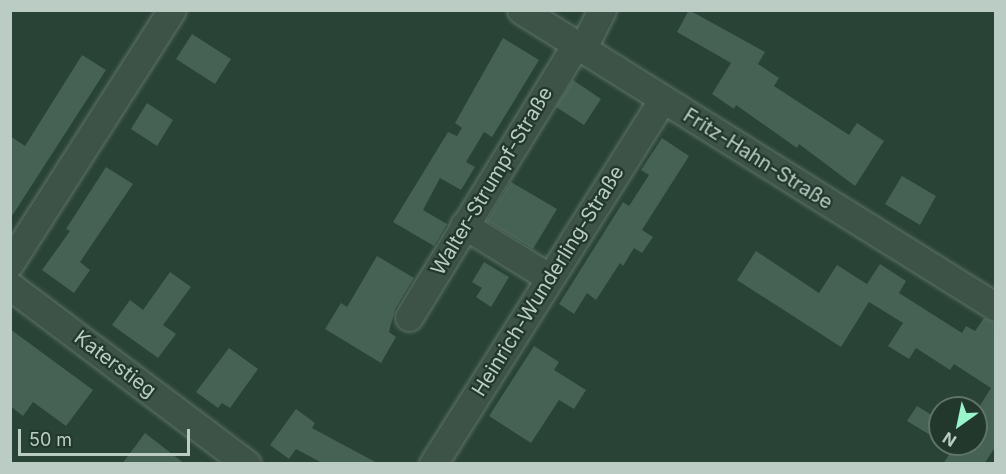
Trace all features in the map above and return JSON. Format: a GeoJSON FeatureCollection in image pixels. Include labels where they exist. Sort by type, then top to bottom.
{"type":"FeatureCollection","features":[{"type":"Feature","properties":{"kind":"street"},"geometry":{"type":"LineString","coordinates":[[10,264],[172,10]]}},
{"type":"Feature","properties":{"kind":"street","name":"Fritz-Hahn-Straße"},"geometry":{"type":"LineString","coordinates":[[520,10],[996,307]]}},
{"type":"Feature","properties":{"kind":"street","name":"Walter-Strumpf-Straße"},"geometry":{"type":"LineString","coordinates":[[409,317],[464,225],[602,10]]}},
{"type":"Feature","properties":{"kind":"street","name":"Heinrich-Wunderling-Straße"},"geometry":{"type":"LineString","coordinates":[[433,464],[662,99]]}},
{"type":"Feature","properties":{"kind":"street"},"geometry":{"type":"LineString","coordinates":[[464,225],[550,278]]}},
{"type":"Feature","properties":{"kind":"street","name":"Katerstieg"},"geometry":{"type":"LineString","coordinates":[[10,286],[247,464]]}},
{"type":"Feature","properties":{"kind":"building"},"geometry":{"type":"Polygon","coordinates":[[[689,10],[765,52],[758,64],[779,78],[774,86],[849,135],[857,123],[884,141],[855,186],[799,144],[797,148],[736,105],[734,109],[712,94],[731,63],[677,32],[689,10]]]}},
{"type":"Feature","properties":{"kind":"building"},"geometry":{"type":"Polygon","coordinates":[[[192,34],[231,59],[215,84],[176,59],[192,34]]]}},
{"type":"Feature","properties":{"kind":"building"},"geometry":{"type":"Polygon","coordinates":[[[503,38],[539,60],[492,137],[484,132],[466,162],[475,167],[461,190],[440,178],[423,210],[447,224],[434,246],[393,222],[448,132],[457,136],[462,128],[455,123],[503,38]]]}},
{"type":"Feature","properties":{"kind":"building"},"geometry":{"type":"Polygon","coordinates":[[[82,55],[106,70],[10,219],[10,136],[25,146],[82,55]]]}},
{"type":"Feature","properties":{"kind":"building"},"geometry":{"type":"Polygon","coordinates":[[[573,80],[601,99],[584,125],[556,107],[573,80]]]}},
{"type":"Feature","properties":{"kind":"building"},"geometry":{"type":"Polygon","coordinates":[[[147,103],[173,120],[157,146],[131,129],[147,103]]]}},
{"type":"Feature","properties":{"kind":"building"},"geometry":{"type":"Polygon","coordinates":[[[662,138],[689,156],[642,230],[653,237],[642,253],[634,248],[623,266],[620,263],[596,300],[587,293],[574,314],[559,304],[623,202],[629,206],[649,175],[641,170],[662,138]]]}},
{"type":"Feature","properties":{"kind":"building"},"geometry":{"type":"Polygon","coordinates":[[[106,167],[133,184],[80,262],[90,270],[74,293],[42,270],[70,231],[66,229],[106,167]]]}},
{"type":"Feature","properties":{"kind":"building"},"geometry":{"type":"Polygon","coordinates":[[[902,176],[936,196],[920,225],[885,204],[902,176]]]}},
{"type":"Feature","properties":{"kind":"building"},"geometry":{"type":"Polygon","coordinates":[[[511,182],[557,209],[533,249],[487,221],[511,182]]]}},
{"type":"Feature","properties":{"kind":"building"},"geometry":{"type":"Polygon","coordinates":[[[756,251],[819,293],[837,265],[867,284],[880,264],[906,281],[899,293],[962,333],[966,326],[975,331],[984,318],[996,323],[996,446],[984,464],[943,464],[948,456],[988,456],[988,396],[986,396],[991,388],[954,364],[950,370],[916,348],[909,359],[888,346],[903,323],[869,302],[841,347],[737,280],[756,251]]]}},
{"type":"Feature","properties":{"kind":"building"},"geometry":{"type":"Polygon","coordinates":[[[377,256],[414,278],[395,309],[389,332],[396,337],[381,363],[325,329],[341,303],[347,307],[377,256]]]}},
{"type":"Feature","properties":{"kind":"building"},"geometry":{"type":"Polygon","coordinates":[[[484,262],[509,277],[491,307],[476,297],[482,288],[472,282],[484,262]]]}},
{"type":"Feature","properties":{"kind":"building"},"geometry":{"type":"Polygon","coordinates":[[[170,272],[191,287],[163,325],[176,334],[158,358],[112,325],[130,300],[143,310],[170,272]]]}},
{"type":"Feature","properties":{"kind":"building"},"geometry":{"type":"Polygon","coordinates":[[[10,329],[93,390],[66,426],[33,402],[23,416],[10,406],[10,329]]]}},
{"type":"Feature","properties":{"kind":"building"},"geometry":{"type":"Polygon","coordinates":[[[534,346],[559,362],[554,370],[586,390],[574,409],[559,400],[531,443],[489,416],[534,346]]]}},
{"type":"Feature","properties":{"kind":"building"},"geometry":{"type":"Polygon","coordinates":[[[229,348],[258,369],[230,408],[222,403],[218,408],[196,392],[229,348]]]}},
{"type":"Feature","properties":{"kind":"building"},"geometry":{"type":"Polygon","coordinates":[[[917,406],[928,413],[928,434],[907,421],[917,406]]]}},
{"type":"Feature","properties":{"kind":"building"},"geometry":{"type":"Polygon","coordinates":[[[296,409],[315,423],[312,428],[379,464],[324,464],[296,449],[289,459],[270,445],[296,409]]]}},
{"type":"Feature","properties":{"kind":"building"},"geometry":{"type":"Polygon","coordinates":[[[145,433],[185,464],[122,464],[145,433]]]}}]}
